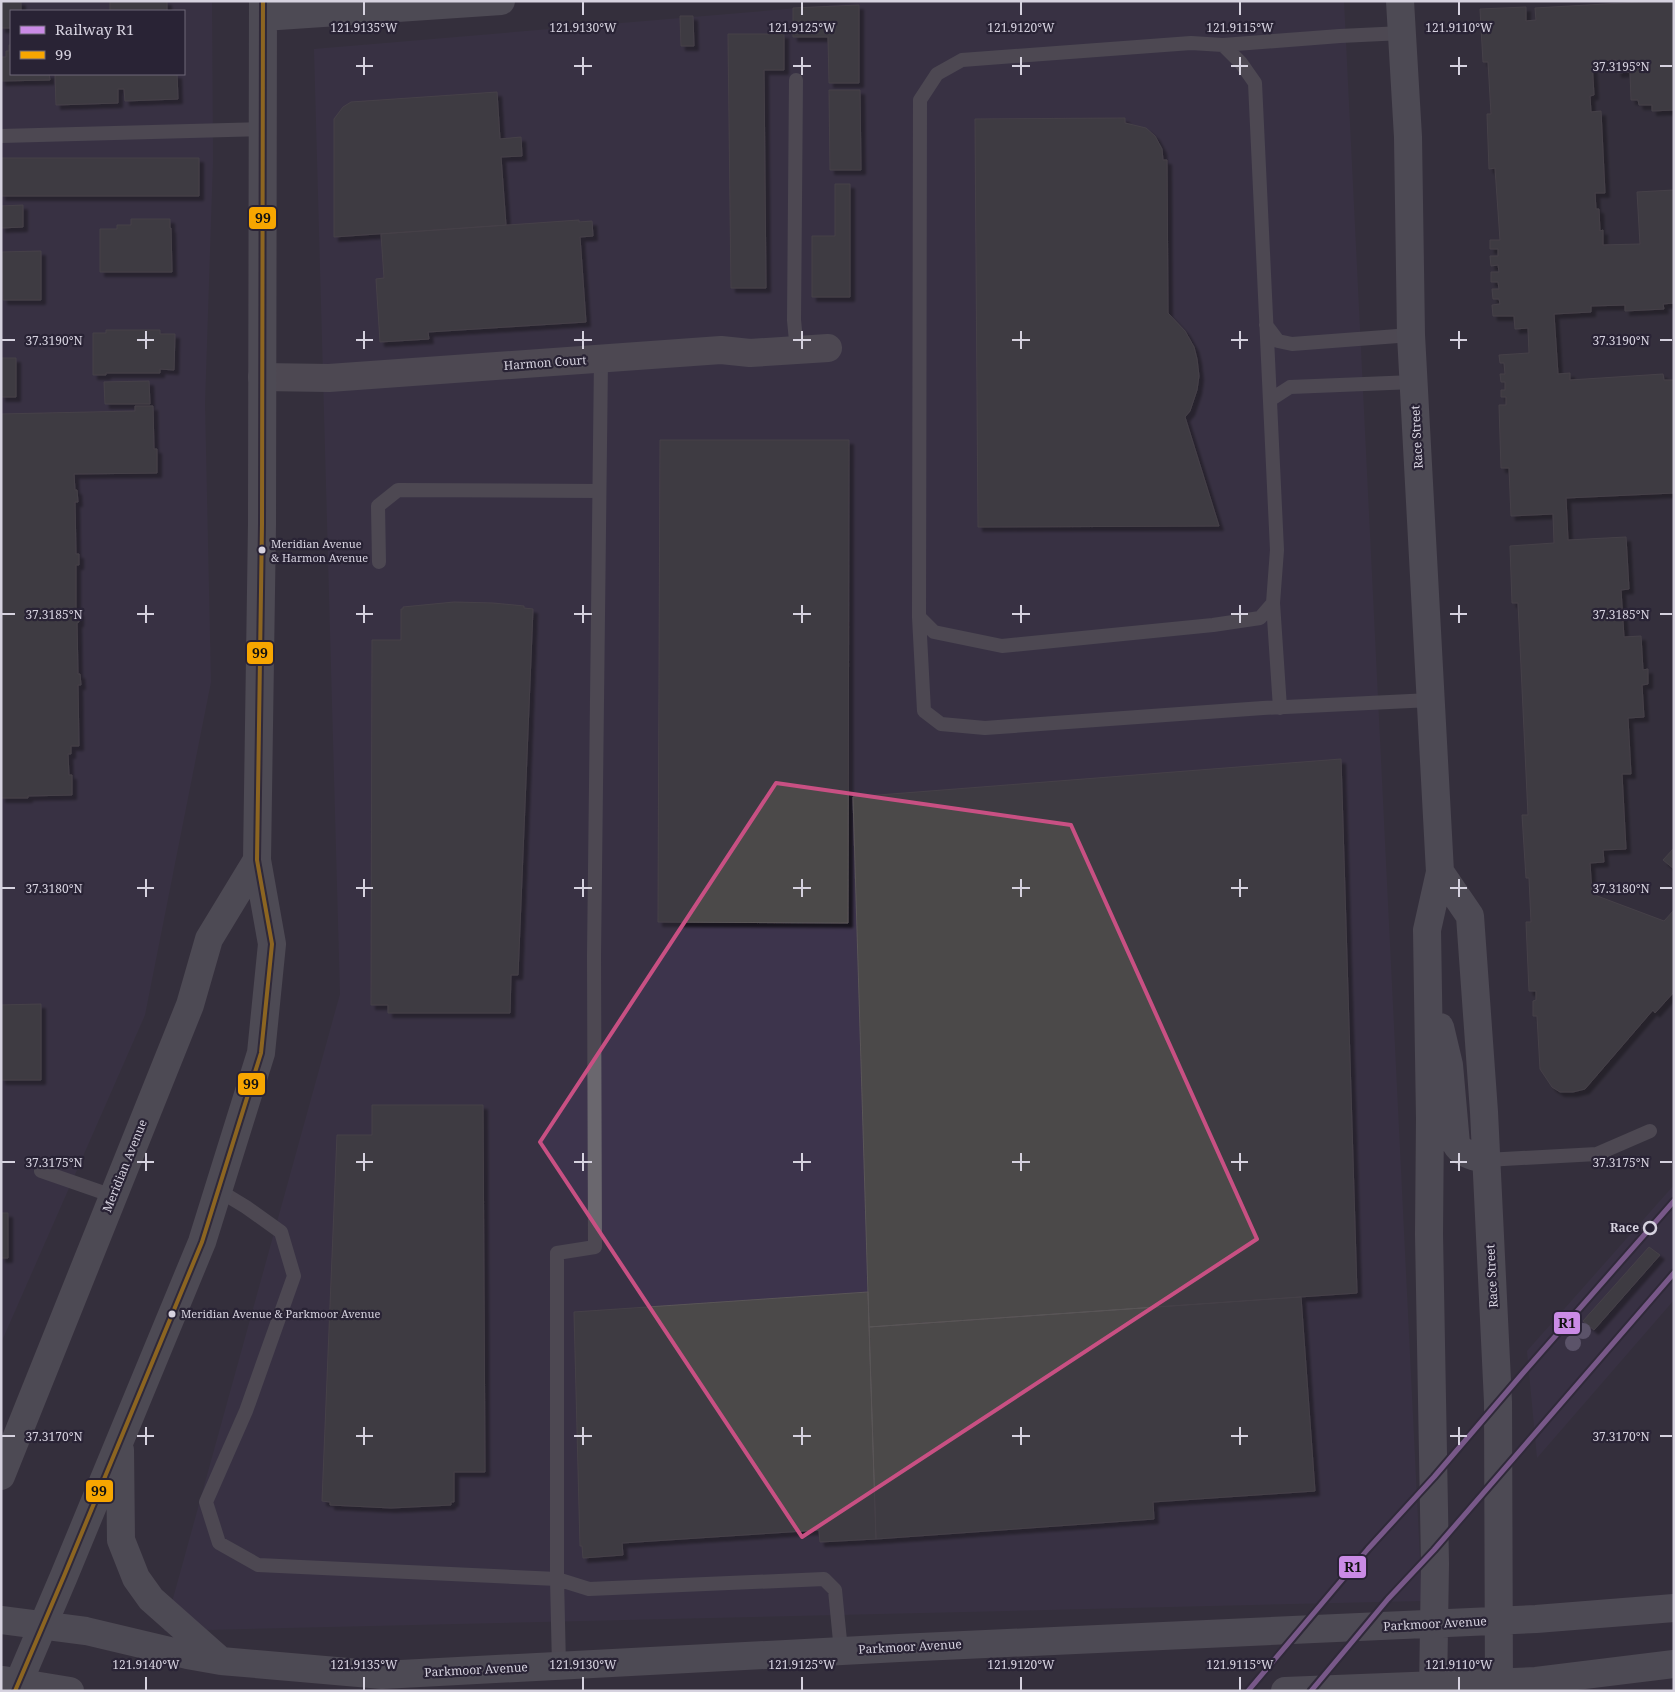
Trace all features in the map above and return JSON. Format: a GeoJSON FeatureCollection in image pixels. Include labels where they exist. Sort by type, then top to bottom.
{"type":"FeatureCollection","features":[{"type":"Feature","properties":{"kind":"main road"},"geometry":{"type":"LineString","coordinates":[[70,1691],[12,1684],[44,1626],[202,1242],[261,1052],[272,944],[257,860],[262,378],[263,9],[501,1]]}},
{"type":"Feature","properties":{"kind":"main road","name":"Race Street"},"geometry":{"type":"LineString","coordinates":[[1400,1],[1408,137],[1411,335],[1440,872],[1428,930],[1429,1234],[1435,1564],[1433,1688]]}},
{"type":"Feature","properties":{"kind":"main road","name":"Meridian Avenue"},"geometry":{"type":"LineString","coordinates":[[1,1476],[190,1005],[210,939],[257,860]]}},
{"type":"Feature","properties":{"kind":"main road","name":"Race Street"},"geometry":{"type":"LineString","coordinates":[[1440,872],[1470,916],[1484,1112],[1498,1402],[1499,1686]]}},
{"type":"Feature","properties":{"kind":"main road"},"geometry":{"type":"LineString","coordinates":[[1428,997],[1442,1034],[1449,1065],[1456,1144],[1459,1150],[1486,1160]]}},
{"type":"Feature","properties":{"kind":"main road"},"geometry":{"type":"LineString","coordinates":[[1,1442],[24,1418]]}},
{"type":"Feature","properties":{"kind":"main road"},"geometry":{"type":"LineString","coordinates":[[120,1441],[122,1488],[121,1540],[136,1578],[151,1599],[221,1661]]}},
{"type":"Feature","properties":{"kind":"main road","name":"Parkmoor Avenue"},"geometry":{"type":"LineString","coordinates":[[1,1620],[86,1631],[187,1655],[221,1661],[382,1675],[841,1651],[1500,1621],[1674,1608]]}},
{"type":"Feature","properties":{"kind":"main road"},"geometry":{"type":"LineString","coordinates":[[1285,1691],[1499,1686],[1674,1664]]}},
{"type":"Feature","properties":{"kind":"street","name":"Harmon Court"},"geometry":{"type":"LineString","coordinates":[[262,378],[328,378],[721,350],[750,353],[828,348]]}},
{"type":"Feature","properties":{"kind":"lane"},"geometry":{"type":"LineString","coordinates":[[1402,33],[1223,45],[1191,43],[962,60],[937,74],[920,100],[919,618],[924,711],[941,724],[984,728],[1431,700]]}},
{"type":"Feature","properties":{"kind":"lane"},"geometry":{"type":"LineString","coordinates":[[1223,45],[1242,64],[1256,83],[1277,550],[1273,603],[1280,708]]}},
{"type":"Feature","properties":{"kind":"lane"},"geometry":{"type":"LineString","coordinates":[[796,80],[794,320],[797,351]]}},
{"type":"Feature","properties":{"kind":"lane"},"geometry":{"type":"LineString","coordinates":[[1,136],[262,129]]}},
{"type":"Feature","properties":{"kind":"lane"},"geometry":{"type":"LineString","coordinates":[[1266,325],[1278,341],[1292,344],[1411,335]]}},
{"type":"Feature","properties":{"kind":"lane"},"geometry":{"type":"LineString","coordinates":[[559,1666],[557,1579],[557,1253],[595,1246],[594,956],[601,359]]}},
{"type":"Feature","properties":{"kind":"lane"},"geometry":{"type":"LineString","coordinates":[[1270,400],[1290,387],[1414,382]]}},
{"type":"Feature","properties":{"kind":"lane"},"geometry":{"type":"LineString","coordinates":[[379,562],[378,506],[398,490],[599,491]]}},
{"type":"Feature","properties":{"kind":"lane"},"geometry":{"type":"LineString","coordinates":[[919,618],[934,632],[1002,646],[1214,625],[1260,618],[1273,603]]}},
{"type":"Feature","properties":{"kind":"lane"},"geometry":{"type":"LineString","coordinates":[[1486,1160],[1597,1154],[1650,1132]]}},
{"type":"Feature","properties":{"kind":"lane"},"geometry":{"type":"LineString","coordinates":[[41,1171],[113,1196]]}},
{"type":"Feature","properties":{"kind":"lane"},"geometry":{"type":"LineString","coordinates":[[218,1190],[246,1206],[281,1232],[294,1276],[246,1411],[206,1502],[219,1543],[258,1565],[557,1579],[589,1589],[824,1579],[835,1590],[841,1651]]}},
{"type":"Feature","properties":{"kind":"highlighted area"},"geometry":{"type":"Polygon","coordinates":[[[776,783],[1071,825],[1257,1239],[802,1537],[540,1142],[776,783]]]}},
{"type":"Feature","properties":{"kind":"shaded area"},"geometry":{"type":"Polygon","coordinates":[[[1,1],[212,1],[213,160],[205,404],[211,682],[145,1015],[1,1343],[1,1]]]}},
{"type":"Feature","properties":{"kind":"shaded area"},"geometry":{"type":"Polygon","coordinates":[[[881,1],[1344,1],[1422,1601],[164,1631],[340,994],[314,49],[881,1]]]}},
{"type":"Feature","properties":{"kind":"shaded area"},"geometry":{"type":"Polygon","coordinates":[[[1674,1185],[1674,1300],[1537,1458],[1527,1351],[1674,1185]]]}},
{"type":"Feature","properties":{"kind":"building"},"geometry":{"type":"Polygon","coordinates":[[[1,1],[21,1],[21,10],[10,10],[10,28],[1,28],[1,1]]]}},
{"type":"Feature","properties":{"kind":"building"},"geometry":{"type":"Polygon","coordinates":[[[110,1],[167,1],[167,10],[110,10],[110,1]]]}},
{"type":"Feature","properties":{"kind":"building"},"geometry":{"type":"Polygon","coordinates":[[[1674,1],[1674,110],[1652,111],[1652,105],[1639,105],[1638,100],[1631,100],[1630,72],[1617,73],[1616,60],[1592,61],[1594,95],[1590,96],[1591,112],[1601,111],[1605,193],[1595,193],[1596,209],[1599,209],[1600,231],[1603,230],[1603,245],[1640,244],[1637,192],[1674,190],[1674,303],[1663,304],[1664,309],[1625,311],[1625,305],[1591,306],[1591,312],[1554,314],[1558,374],[1570,373],[1570,380],[1663,374],[1664,380],[1674,380],[1674,493],[1566,498],[1568,540],[1626,537],[1629,589],[1621,590],[1624,637],[1641,636],[1643,670],[1648,669],[1648,684],[1642,685],[1644,717],[1628,718],[1631,774],[1622,774],[1626,849],[1603,850],[1604,862],[1590,863],[1592,894],[1664,921],[1674,910],[1674,992],[1655,1013],[1653,1010],[1585,1089],[1573,1092],[1560,1092],[1552,1087],[1540,1069],[1537,1016],[1533,1016],[1533,1001],[1536,1000],[1536,991],[1529,991],[1526,922],[1531,922],[1529,878],[1526,878],[1522,815],[1528,815],[1518,603],[1512,603],[1510,546],[1554,543],[1553,514],[1511,516],[1509,468],[1501,468],[1499,405],[1506,405],[1506,397],[1501,397],[1501,390],[1505,390],[1505,382],[1501,382],[1500,374],[1505,374],[1504,363],[1500,363],[1499,355],[1529,353],[1528,328],[1515,329],[1514,316],[1493,316],[1492,305],[1500,304],[1499,299],[1493,299],[1492,289],[1499,289],[1498,282],[1491,282],[1491,272],[1499,272],[1498,265],[1491,266],[1490,256],[1498,256],[1498,249],[1490,249],[1490,240],[1500,240],[1495,168],[1489,169],[1487,114],[1491,114],[1488,62],[1483,62],[1480,9],[1526,7],[1526,21],[1536,20],[1535,8],[1674,1]]]}},
{"type":"Feature","properties":{"kind":"building"},"geometry":{"type":"Polygon","coordinates":[[[859,5],[859,83],[829,83],[828,37],[793,37],[793,8],[859,5]]]}},
{"type":"Feature","properties":{"kind":"building"},"geometry":{"type":"Polygon","coordinates":[[[680,16],[693,16],[694,46],[681,46],[680,16]]]}},
{"type":"Feature","properties":{"kind":"building"},"geometry":{"type":"Polygon","coordinates":[[[728,34],[784,34],[784,70],[764,70],[766,288],[731,288],[728,34]]]}},
{"type":"Feature","properties":{"kind":"building"},"geometry":{"type":"Polygon","coordinates":[[[10,45],[10,75],[49,75],[50,80],[1,81],[1,57],[6,57],[6,51],[9,51],[10,45]]]}},
{"type":"Feature","properties":{"kind":"building"},"geometry":{"type":"Polygon","coordinates":[[[55,75],[177,75],[178,99],[125,101],[124,89],[118,89],[118,103],[56,105],[55,75]]]}},
{"type":"Feature","properties":{"kind":"building"},"geometry":{"type":"Polygon","coordinates":[[[829,90],[860,90],[861,170],[830,170],[829,90]]]}},
{"type":"Feature","properties":{"kind":"building"},"geometry":{"type":"Polygon","coordinates":[[[497,92],[500,139],[521,137],[522,156],[501,157],[506,225],[334,237],[334,119],[343,107],[351,102],[497,92]]]}},
{"type":"Feature","properties":{"kind":"building"},"geometry":{"type":"Polygon","coordinates":[[[1125,118],[1125,123],[1146,128],[1155,136],[1162,149],[1163,160],[1167,160],[1168,313],[1185,331],[1194,347],[1197,359],[1199,376],[1197,390],[1190,411],[1185,417],[1219,526],[978,527],[975,119],[1125,118]]]}},
{"type":"Feature","properties":{"kind":"building"},"geometry":{"type":"Polygon","coordinates":[[[1,158],[199,158],[199,196],[1,196],[1,158]]]}},
{"type":"Feature","properties":{"kind":"building"},"geometry":{"type":"Polygon","coordinates":[[[835,184],[850,184],[850,297],[812,297],[812,236],[835,236],[835,184]]]}},
{"type":"Feature","properties":{"kind":"building"},"geometry":{"type":"Polygon","coordinates":[[[23,205],[23,227],[1,228],[1,206],[23,205]]]}},
{"type":"Feature","properties":{"kind":"building"},"geometry":{"type":"Polygon","coordinates":[[[131,219],[170,219],[172,272],[100,272],[100,229],[117,229],[117,225],[131,225],[131,219]]]}},
{"type":"Feature","properties":{"kind":"building"},"geometry":{"type":"Polygon","coordinates":[[[579,220],[579,222],[592,221],[593,236],[580,237],[586,322],[428,332],[429,339],[380,342],[376,279],[384,278],[381,234],[579,220]]]}},
{"type":"Feature","properties":{"kind":"building"},"geometry":{"type":"Polygon","coordinates":[[[41,251],[41,300],[3,300],[2,252],[41,251]]]}},
{"type":"Feature","properties":{"kind":"building"},"geometry":{"type":"Polygon","coordinates":[[[106,330],[160,330],[160,334],[175,334],[174,370],[160,369],[160,373],[106,373],[106,375],[93,375],[93,333],[106,333],[106,330]]]}},
{"type":"Feature","properties":{"kind":"building"},"geometry":{"type":"Polygon","coordinates":[[[1,358],[16,358],[16,397],[1,397],[1,358]]]}},
{"type":"Feature","properties":{"kind":"building"},"geometry":{"type":"Polygon","coordinates":[[[149,381],[150,404],[105,404],[104,382],[149,381]]]}},
{"type":"Feature","properties":{"kind":"building"},"geometry":{"type":"Polygon","coordinates":[[[135,406],[153,406],[154,449],[157,449],[157,473],[74,474],[78,502],[75,502],[76,554],[79,554],[79,565],[76,565],[76,611],[79,611],[79,622],[77,623],[78,674],[80,674],[81,685],[78,685],[79,746],[71,746],[71,754],[68,754],[69,775],[72,775],[72,795],[1,798],[1,414],[135,411],[135,406]]]}},
{"type":"Feature","properties":{"kind":"building"},"geometry":{"type":"Polygon","coordinates":[[[660,440],[849,440],[848,923],[658,922],[660,440]]]}},
{"type":"Feature","properties":{"kind":"building"},"geometry":{"type":"Polygon","coordinates":[[[454,602],[493,603],[524,606],[524,608],[533,609],[518,975],[511,975],[510,1013],[388,1013],[388,1005],[371,1005],[372,640],[401,640],[401,609],[403,607],[454,602]]]}},
{"type":"Feature","properties":{"kind":"building"},"geometry":{"type":"Polygon","coordinates":[[[1341,759],[1357,1293],[869,1327],[853,797],[1341,759]]]}},
{"type":"Feature","properties":{"kind":"building"},"geometry":{"type":"Polygon","coordinates":[[[1674,848],[1674,869],[1663,860],[1674,848]]]}},
{"type":"Feature","properties":{"kind":"building"},"geometry":{"type":"Polygon","coordinates":[[[41,1004],[41,1080],[1,1080],[1,1005],[41,1004]]]}},
{"type":"Feature","properties":{"kind":"building"},"geometry":{"type":"Polygon","coordinates":[[[372,1105],[483,1105],[485,1472],[454,1472],[454,1502],[451,1502],[451,1505],[391,1508],[330,1505],[330,1502],[322,1501],[337,1135],[372,1135],[372,1105]]]}},
{"type":"Feature","properties":{"kind":"building"},"geometry":{"type":"Polygon","coordinates":[[[1,1213],[8,1213],[8,1258],[1,1258],[1,1213]]]}},
{"type":"Feature","properties":{"kind":"building"},"geometry":{"type":"Polygon","coordinates":[[[1649,1247],[1660,1255],[1594,1330],[1583,1321],[1649,1247]]]}},
{"type":"Feature","properties":{"kind":"building"},"geometry":{"type":"Polygon","coordinates":[[[868,1292],[876,1539],[820,1542],[819,1530],[622,1543],[623,1555],[583,1558],[582,1546],[580,1546],[574,1312],[868,1292]]]}},
{"type":"Feature","properties":{"kind":"building"},"geometry":{"type":"Polygon","coordinates":[[[1301,1297],[1315,1491],[1153,1502],[1154,1519],[876,1539],[869,1327],[1301,1297]]]}},
{"type":"Feature","properties":{"kind":"railway"},"geometry":{"type":"LineString","coordinates":[[1311,1691],[1388,1599],[1434,1550],[1674,1273]]}},
{"type":"Feature","properties":{"kind":"rail line","name":"R1"},"geometry":{"type":"LineString","coordinates":[[1248,1691],[1368,1549],[1434,1477],[1674,1201]]}},
{"type":"Feature","properties":{"kind":"rail line","name":"R1"},"geometry":{"type":"LineString","coordinates":[[1311,1691],[1388,1599],[1434,1550],[1674,1273]]}},
{"type":"Feature","properties":{"kind":"transit line","name":"99"},"geometry":{"type":"LineString","coordinates":[[15,1691],[202,1242],[261,1053],[272,944],[257,860],[262,524],[263,1]]}},
{"type":"Feature","properties":{"kind":"place","name":"Meridian Avenue & Harmon Avenue"},"geometry":{"type":"Point","coordinates":[262,550]}},
{"type":"Feature","properties":{"kind":"place","name":"Race"},"geometry":{"type":"Point","coordinates":[1650,1228]}},
{"type":"Feature","properties":{"kind":"place","name":"Meridian Avenue & Parkmoor Avenue"},"geometry":{"type":"Point","coordinates":[172,1314]}}]}
